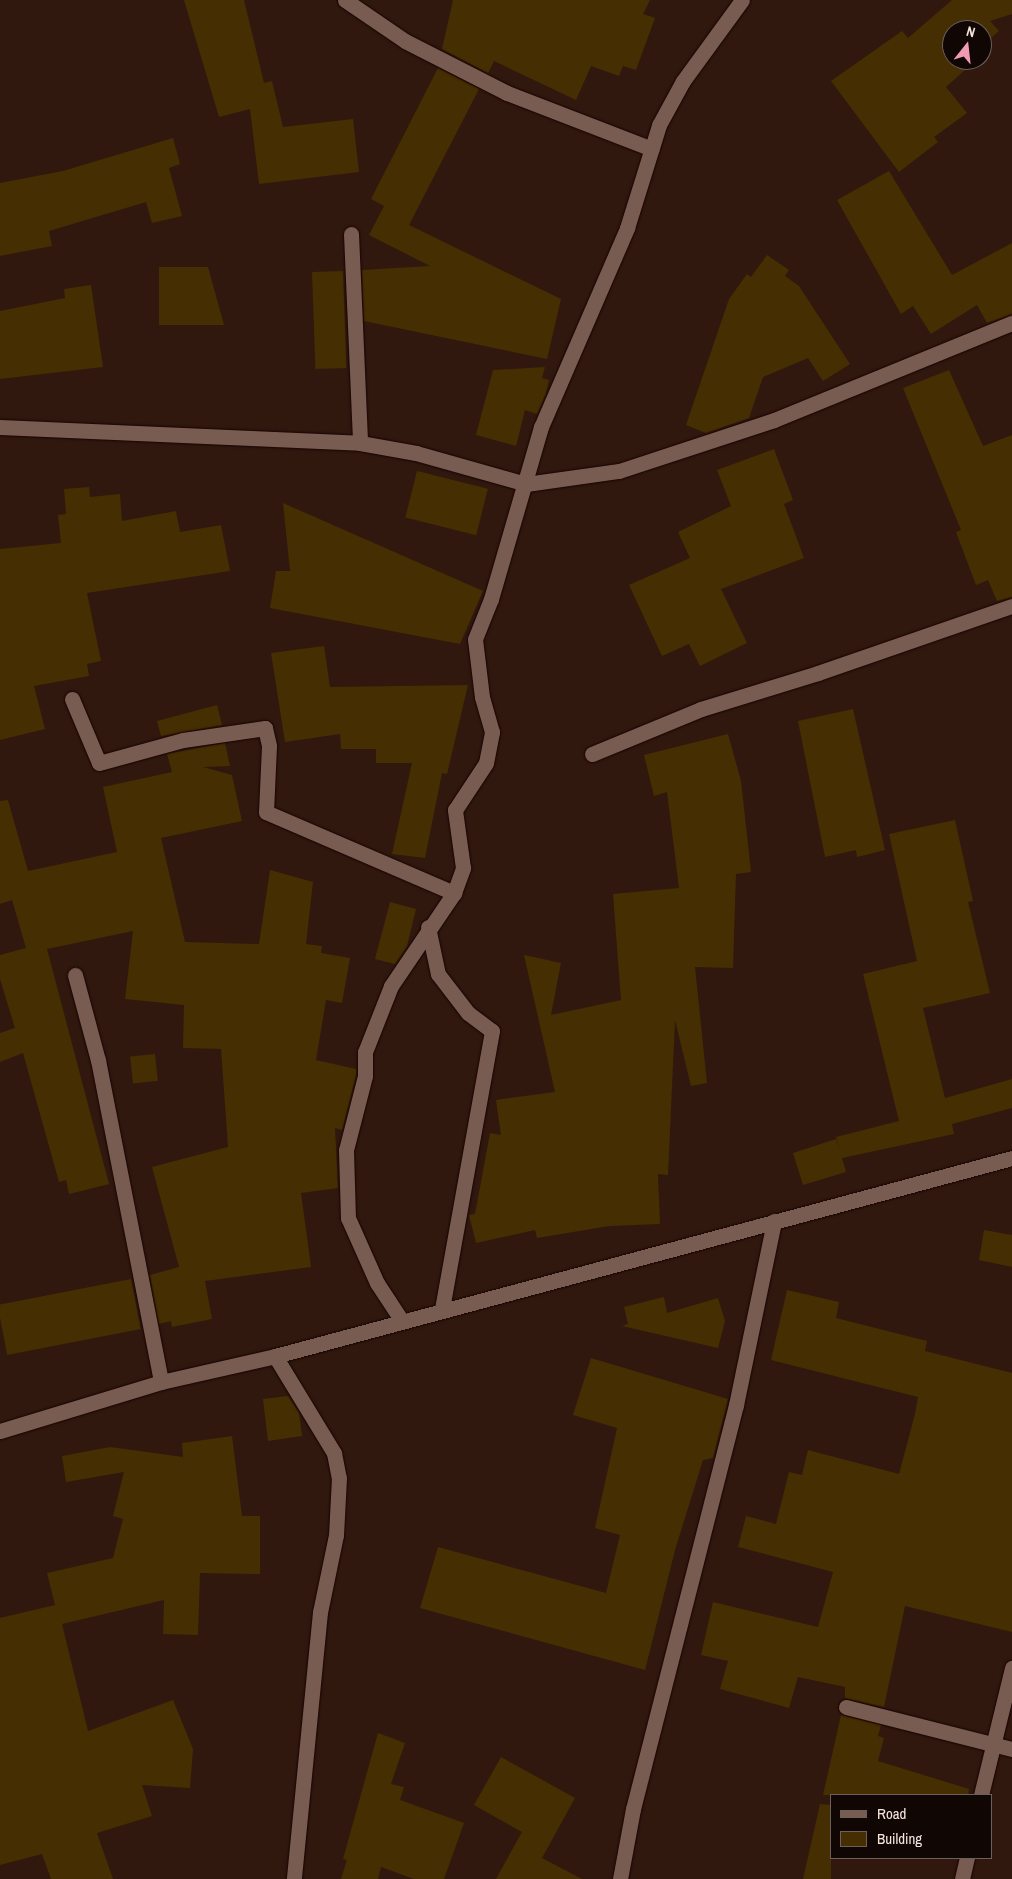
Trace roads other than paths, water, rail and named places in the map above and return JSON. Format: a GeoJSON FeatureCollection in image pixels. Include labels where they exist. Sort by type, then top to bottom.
{"type":"FeatureCollection","features":[{"type":"Feature","properties":{"kind":"street"},"geometry":{"type":"LineString","coordinates":[[345,0],[405,41],[506,93],[652,149]]}},
{"type":"Feature","properties":{"kind":"street"},"geometry":{"type":"LineString","coordinates":[[402,1321],[377,1283],[348,1218],[346,1150],[365,1076],[370,1032],[392,986],[428,927],[454,893],[463,868],[455,810],[486,763],[492,732],[482,697],[475,639],[526,484],[542,427],[627,228],[659,125],[683,81],[742,0]]}},
{"type":"Feature","properties":{"kind":"street"},"geometry":{"type":"LineString","coordinates":[[351,234],[360,443]]}},
{"type":"Feature","properties":{"kind":"street"},"geometry":{"type":"LineString","coordinates":[[0,427],[360,443],[416,453],[526,484],[637,465],[774,420],[1012,322]]}},
{"type":"Feature","properties":{"kind":"street"},"geometry":{"type":"LineString","coordinates":[[592,754],[701,708],[818,673],[1012,606]]}},
{"type":"Feature","properties":{"kind":"street"},"geometry":{"type":"LineString","coordinates":[[72,700],[99,763],[183,740],[265,728],[269,746],[266,812],[454,893]]}},
{"type":"Feature","properties":{"kind":"street"},"geometry":{"type":"LineString","coordinates":[[428,927],[438,974],[468,1013],[492,1031],[442,1310]]}},
{"type":"Feature","properties":{"kind":"street"},"geometry":{"type":"LineString","coordinates":[[75,975],[98,1060],[161,1382]]}},
{"type":"Feature","properties":{"kind":"street"},"geometry":{"type":"LineString","coordinates":[[0,1431],[161,1382],[275,1356],[1012,1158]]}},
{"type":"Feature","properties":{"kind":"street"},"geometry":{"type":"LineString","coordinates":[[620,1879],[633,1809],[736,1405],[774,1221]]}},
{"type":"Feature","properties":{"kind":"street"},"geometry":{"type":"LineString","coordinates":[[275,1356],[334,1453],[339,1478],[336,1535],[320,1612],[294,1879]]}},
{"type":"Feature","properties":{"kind":"street"},"geometry":{"type":"LineString","coordinates":[[981,1794],[1012,1668]]}},
{"type":"Feature","properties":{"kind":"street"},"geometry":{"type":"LineString","coordinates":[[846,1707],[1012,1749]]}},
{"type":"Feature","properties":{"kind":"street"},"geometry":{"type":"LineString","coordinates":[[962,1879],[966,1859]]}}]}
